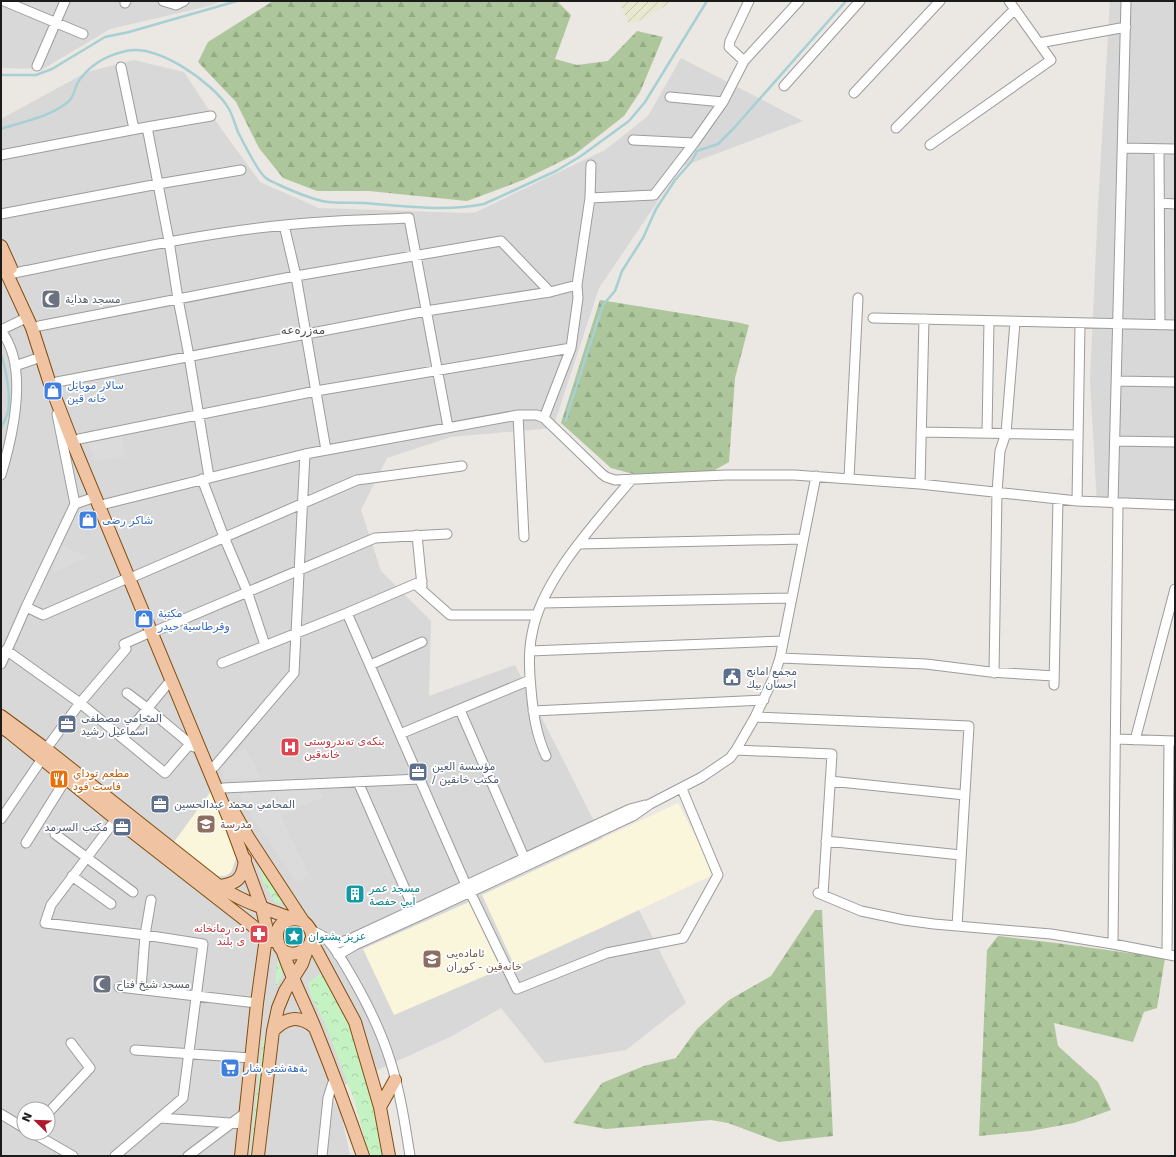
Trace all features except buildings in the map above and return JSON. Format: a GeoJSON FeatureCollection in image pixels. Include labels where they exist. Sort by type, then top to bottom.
{"type":"FeatureCollection","features":[{"type":"Feature","properties":{"kind":"main road"},"geometry":{"type":"LineString","coordinates":[[1,246],[39,326],[54,386],[79,439],[100,500]]}},
{"type":"Feature","properties":{"kind":"main road"},"geometry":{"type":"LineString","coordinates":[[1,261],[28,318],[54,386],[154,631],[234,813],[305,931],[355,1022],[380,1107],[389,1156]]}},
{"type":"Feature","properties":{"kind":"main road"},"geometry":{"type":"LineString","coordinates":[[154,631],[193,741],[201,753],[245,860],[266,920],[267,937],[257,1003],[241,1156]]}},
{"type":"Feature","properties":{"kind":"main road"},"geometry":{"type":"LineString","coordinates":[[1,716],[44,754],[281,947],[293,954],[304,951],[305,931]]}},
{"type":"Feature","properties":{"kind":"main road"},"geometry":{"type":"LineString","coordinates":[[1,728],[44,754],[66,779],[232,895],[262,908],[305,931]]}},
{"type":"Feature","properties":{"kind":"main road"},"geometry":{"type":"LineString","coordinates":[[219,886],[229,885],[238,880],[244,869],[245,860]]}},
{"type":"Feature","properties":{"kind":"main road"},"geometry":{"type":"LineString","coordinates":[[305,931],[287,920],[278,928],[277,934],[292,979],[314,1027],[363,1156]]}},
{"type":"Feature","properties":{"kind":"main road"},"geometry":{"type":"LineString","coordinates":[[258,1156],[273,1031],[281,1000],[302,964],[305,931]]}},
{"type":"Feature","properties":{"kind":"main road"},"geometry":{"type":"LineString","coordinates":[[273,1031],[279,1024],[293,1019],[307,1021],[314,1027]]}},
{"type":"Feature","properties":{"kind":"main road"},"geometry":{"type":"LineString","coordinates":[[380,1107],[395,1080]]}},
{"type":"Feature","properties":{"kind":"street"},"geometry":{"type":"LineString","coordinates":[[4,1],[83,34]]}},
{"type":"Feature","properties":{"kind":"street"},"geometry":{"type":"LineString","coordinates":[[37,66],[65,1]]}},
{"type":"Feature","properties":{"kind":"street"},"geometry":{"type":"LineString","coordinates":[[163,1],[176,5],[184,1]]}},
{"type":"Feature","properties":{"kind":"street"},"geometry":{"type":"LineString","coordinates":[[744,61],[729,47],[730,41],[749,1]]}},
{"type":"Feature","properties":{"kind":"street"},"geometry":{"type":"LineString","coordinates":[[590,198],[654,195],[723,102],[744,61],[799,1]]}},
{"type":"Feature","properties":{"kind":"street"},"geometry":{"type":"LineString","coordinates":[[784,86],[860,1]]}},
{"type":"Feature","properties":{"kind":"street"},"geometry":{"type":"LineString","coordinates":[[854,94],[940,1]]}},
{"type":"Feature","properties":{"kind":"street"},"geometry":{"type":"LineString","coordinates":[[930,145],[1051,60],[1009,1]]}},
{"type":"Feature","properties":{"kind":"street"},"geometry":{"type":"LineString","coordinates":[[1112,944],[1116,739],[1115,441],[1126,1]]}},
{"type":"Feature","properties":{"kind":"street"},"geometry":{"type":"LineString","coordinates":[[896,128],[1015,9]]}},
{"type":"Feature","properties":{"kind":"street"},"geometry":{"type":"LineString","coordinates":[[1039,43],[1126,27]]}},
{"type":"Feature","properties":{"kind":"street"},"geometry":{"type":"LineString","coordinates":[[121,67],[134,129]]}},
{"type":"Feature","properties":{"kind":"street"},"geometry":{"type":"LineString","coordinates":[[670,97],[723,102]]}},
{"type":"Feature","properties":{"kind":"street"},"geometry":{"type":"LineString","coordinates":[[1,156],[147,126],[211,116]]}},
{"type":"Feature","properties":{"kind":"street"},"geometry":{"type":"LineString","coordinates":[[147,126],[170,241],[178,299],[200,415],[206,478],[224,537],[247,591],[265,645]]}},
{"type":"Feature","properties":{"kind":"street"},"geometry":{"type":"LineString","coordinates":[[633,140],[694,143]]}},
{"type":"Feature","properties":{"kind":"street"},"geometry":{"type":"LineString","coordinates":[[1123,148],[1175,149]]}},
{"type":"Feature","properties":{"kind":"street"},"geometry":{"type":"LineString","coordinates":[[1159,149],[1160,325]]}},
{"type":"Feature","properties":{"kind":"street"},"geometry":{"type":"LineString","coordinates":[[544,418],[571,348],[578,298],[577,286],[590,198],[591,164]]}},
{"type":"Feature","properties":{"kind":"street"},"geometry":{"type":"LineString","coordinates":[[1,214],[241,170]]}},
{"type":"Feature","properties":{"kind":"street"},"geometry":{"type":"LineString","coordinates":[[1160,203],[1175,204]]}},
{"type":"Feature","properties":{"kind":"street"},"geometry":{"type":"LineString","coordinates":[[14,273],[170,241],[284,225],[331,221],[409,218],[448,427]]}},
{"type":"Feature","properties":{"kind":"street"},"geometry":{"type":"LineString","coordinates":[[284,225],[296,276],[326,450]]}},
{"type":"Feature","properties":{"kind":"street"},"geometry":{"type":"LineString","coordinates":[[39,326],[296,276],[501,241],[550,292]]}},
{"type":"Feature","properties":{"kind":"street"},"geometry":{"type":"LineString","coordinates":[[1,664],[6,650],[75,504],[54,386],[189,356],[306,333],[426,311],[550,292],[577,286]]}},
{"type":"Feature","properties":{"kind":"street"},"geometry":{"type":"LineString","coordinates":[[849,478],[858,298]]}},
{"type":"Feature","properties":{"kind":"street"},"geometry":{"type":"LineString","coordinates":[[1,475],[7,456],[13,426],[16,398],[15,366],[11,348],[1,330],[28,318]]}},
{"type":"Feature","properties":{"kind":"street"},"geometry":{"type":"LineString","coordinates":[[873,318],[1118,325],[1175,325]]}},
{"type":"Feature","properties":{"kind":"street"},"geometry":{"type":"LineString","coordinates":[[920,484],[924,320]]}},
{"type":"Feature","properties":{"kind":"street"},"geometry":{"type":"LineString","coordinates":[[986,433],[989,321]]}},
{"type":"Feature","properties":{"kind":"street"},"geometry":{"type":"LineString","coordinates":[[994,673],[997,492],[1000,451],[1006,433],[1015,322]]}},
{"type":"Feature","properties":{"kind":"street"},"geometry":{"type":"LineString","coordinates":[[1077,500],[1080,324]]}},
{"type":"Feature","properties":{"kind":"street"},"geometry":{"type":"LineString","coordinates":[[79,439],[316,391],[571,348]]}},
{"type":"Feature","properties":{"kind":"street"},"geometry":{"type":"LineString","coordinates":[[15,366],[42,356]]}},
{"type":"Feature","properties":{"kind":"street"},"geometry":{"type":"LineString","coordinates":[[1117,381],[1175,382]]}},
{"type":"Feature","properties":{"kind":"street"},"geometry":{"type":"LineString","coordinates":[[75,504],[206,478],[305,454],[518,415],[537,415],[544,418],[606,477],[615,480],[748,474],[816,476],[920,484],[1058,499],[1175,505]]}},
{"type":"Feature","properties":{"kind":"street"},"geometry":{"type":"LineString","coordinates":[[518,415],[524,537]]}},
{"type":"Feature","properties":{"kind":"street"},"geometry":{"type":"LineString","coordinates":[[921,432],[1078,435]]}},
{"type":"Feature","properties":{"kind":"street"},"geometry":{"type":"LineString","coordinates":[[1115,441],[1175,442]]}},
{"type":"Feature","properties":{"kind":"street"},"geometry":{"type":"LineString","coordinates":[[214,767],[294,673],[305,454]]}},
{"type":"Feature","properties":{"kind":"street"},"geometry":{"type":"LineString","coordinates":[[26,607],[43,615],[357,480],[462,466]]}},
{"type":"Feature","properties":{"kind":"street"},"geometry":{"type":"LineString","coordinates":[[338,956],[355,945],[416,913],[526,862],[630,809],[650,804],[682,789],[726,761],[736,750],[764,700],[780,658],[816,476]]}},
{"type":"Feature","properties":{"kind":"street"},"geometry":{"type":"LineString","coordinates":[[546,756],[537,735],[530,680],[530,651],[532,632],[537,615],[552,584],[578,544],[632,479]]}},
{"type":"Feature","properties":{"kind":"street"},"geometry":{"type":"LineString","coordinates":[[780,658],[926,664],[1054,681],[1058,499]]}},
{"type":"Feature","properties":{"kind":"street"},"geometry":{"type":"LineString","coordinates":[[1,819],[80,702],[126,649],[124,644],[375,538],[447,534]]}},
{"type":"Feature","properties":{"kind":"street"},"geometry":{"type":"LineString","coordinates":[[417,535],[418,582],[422,591],[450,615],[537,615]]}},
{"type":"Feature","properties":{"kind":"street"},"geometry":{"type":"LineString","coordinates":[[578,544],[803,539]]}},
{"type":"Feature","properties":{"kind":"street"},"geometry":{"type":"LineString","coordinates":[[222,662],[347,613],[418,582]]}},
{"type":"Feature","properties":{"kind":"street"},"geometry":{"type":"LineString","coordinates":[[1135,740],[1175,589]]}},
{"type":"Feature","properties":{"kind":"street"},"geometry":{"type":"LineString","coordinates":[[542,603],[791,598]]}},
{"type":"Feature","properties":{"kind":"street"},"geometry":{"type":"LineString","coordinates":[[347,613],[468,889],[517,989],[607,953],[683,938],[718,874],[682,789]]}},
{"type":"Feature","properties":{"kind":"street"},"geometry":{"type":"LineString","coordinates":[[530,651],[783,641]]}},
{"type":"Feature","properties":{"kind":"street"},"geometry":{"type":"LineString","coordinates":[[370,664],[422,642]]}},
{"type":"Feature","properties":{"kind":"street"},"geometry":{"type":"LineString","coordinates":[[6,650],[80,702],[165,773],[193,741],[127,693]]}},
{"type":"Feature","properties":{"kind":"street"},"geometry":{"type":"LineString","coordinates":[[122,738],[171,680]]}},
{"type":"Feature","properties":{"kind":"street"},"geometry":{"type":"LineString","coordinates":[[400,734],[530,680]]}},
{"type":"Feature","properties":{"kind":"street"},"geometry":{"type":"LineString","coordinates":[[533,711],[764,700]]}},
{"type":"Feature","properties":{"kind":"street"},"geometry":{"type":"LineString","coordinates":[[460,710],[526,862]]}},
{"type":"Feature","properties":{"kind":"street"},"geometry":{"type":"LineString","coordinates":[[755,717],[968,726],[957,926]]}},
{"type":"Feature","properties":{"kind":"street"},"geometry":{"type":"LineString","coordinates":[[736,750],[832,754],[826,841],[820,894],[861,911],[883,916],[934,924],[1051,934],[1171,955],[1172,741],[1116,739]]}},
{"type":"Feature","properties":{"kind":"street"},"geometry":{"type":"LineString","coordinates":[[26,843],[66,779]]}},
{"type":"Feature","properties":{"kind":"street"},"geometry":{"type":"LineString","coordinates":[[224,788],[420,779]]}},
{"type":"Feature","properties":{"kind":"street"},"geometry":{"type":"LineString","coordinates":[[830,781],[965,795]]}},
{"type":"Feature","properties":{"kind":"street"},"geometry":{"type":"LineString","coordinates":[[358,782],[416,913]]}},
{"type":"Feature","properties":{"kind":"street"},"geometry":{"type":"LineString","coordinates":[[116,1156],[183,1098],[203,944],[145,935],[45,924],[51,905],[119,815]]}},
{"type":"Feature","properties":{"kind":"street"},"geometry":{"type":"LineString","coordinates":[[55,834],[87,856],[133,892]]}},
{"type":"Feature","properties":{"kind":"street"},"geometry":{"type":"LineString","coordinates":[[826,841],[962,855]]}},
{"type":"Feature","properties":{"kind":"street"},"geometry":{"type":"LineString","coordinates":[[72,876],[111,904]]}},
{"type":"Feature","properties":{"kind":"street"},"geometry":{"type":"LineString","coordinates":[[141,989],[145,935],[151,900]]}},
{"type":"Feature","properties":{"kind":"street"},"geometry":{"type":"LineString","coordinates":[[332,945],[416,913]]}},
{"type":"Feature","properties":{"kind":"street"},"geometry":{"type":"LineString","coordinates":[[305,931],[322,936],[332,945],[372,1013],[390,1059],[406,1125],[410,1156]]}},
{"type":"Feature","properties":{"kind":"street"},"geometry":{"type":"LineString","coordinates":[[120,987],[257,1003]]}},
{"type":"Feature","properties":{"kind":"street"},"geometry":{"type":"LineString","coordinates":[[56,1104],[90,1068],[71,1043]]}},
{"type":"Feature","properties":{"kind":"street"},"geometry":{"type":"LineString","coordinates":[[135,1050],[251,1058]]}},
{"type":"Feature","properties":{"kind":"street"},"geometry":{"type":"LineString","coordinates":[[322,1156],[328,1098],[334,1079]]}},
{"type":"Feature","properties":{"kind":"street"},"geometry":{"type":"LineString","coordinates":[[174,1119],[176,1105]]}},
{"type":"Feature","properties":{"kind":"street"},"geometry":{"type":"LineString","coordinates":[[1,1114],[16,1123]]}},
{"type":"Feature","properties":{"kind":"street"},"geometry":{"type":"LineString","coordinates":[[160,1118],[230,1123],[244,1119]]}},
{"type":"Feature","properties":{"kind":"street"},"geometry":{"type":"LineString","coordinates":[[188,1156],[230,1123]]}},
{"type":"Feature","properties":{"kind":"street"},"geometry":{"type":"LineString","coordinates":[[47,1141],[73,1156]]}},
{"type":"Feature","properties":{"kind":"shaded area"},"geometry":{"type":"Polygon","coordinates":[[[1,1],[222,1],[209,6],[110,29],[43,69],[1,68],[1,1]]]}},
{"type":"Feature","properties":{"kind":"shaded area"},"geometry":{"type":"Polygon","coordinates":[[[1110,1],[1175,1],[1175,509],[1097,506],[1090,380],[1110,1]]]}},
{"type":"Feature","properties":{"kind":"shaded area"},"geometry":{"type":"Polygon","coordinates":[[[681,58],[803,121],[681,167],[599,288],[553,428],[451,437],[387,458],[361,510],[381,571],[431,621],[429,696],[515,665],[686,1003],[626,1050],[545,1063],[501,1008],[450,1037],[329,1092],[341,1113],[350,1156],[1,1156],[1,119],[87,72],[134,60],[184,72],[222,130],[260,182],[319,208],[465,213],[476,212],[605,150],[648,116],[681,58]]]}},
{"type":"Feature","properties":{"kind":"shaded area"},"geometry":{"type":"Polygon","coordinates":[[[122,435],[125,457],[96,460],[87,442],[122,435]]]}},
{"type":"Feature","properties":{"kind":"shaded area"},"geometry":{"type":"Polygon","coordinates":[[[61,545],[86,557],[56,572],[52,570],[61,545]]]}},
{"type":"Feature","properties":{"kind":"shaded area"},"geometry":{"type":"Polygon","coordinates":[[[245,747],[261,778],[225,779],[221,768],[245,747]]]}},
{"type":"Feature","properties":{"kind":"shaded area"},"geometry":{"type":"Polygon","coordinates":[[[319,788],[324,797],[280,815],[309,874],[298,883],[241,801],[240,796],[243,790],[319,788]]]}},
{"type":"Feature","properties":{"kind":"shaded area","name":"مدرسة"},"geometry":{"type":"Polygon","coordinates":[[[212,790],[237,855],[232,870],[225,876],[215,874],[174,842],[212,790]]]}},
{"type":"Feature","properties":{"kind":"shaded area"},"geometry":{"type":"Polygon","coordinates":[[[678,803],[715,874],[515,967],[482,895],[678,803]]]}},
{"type":"Feature","properties":{"kind":"shaded area","name":"ئامادەیی خانەقین - کوڕان"},"geometry":{"type":"Polygon","coordinates":[[[469,902],[501,969],[394,1015],[363,949],[469,902]]]}},
{"type":"Feature","properties":{"kind":"green space"},"geometry":{"type":"Polygon","coordinates":[[[273,1],[557,1],[571,15],[555,59],[577,65],[608,61],[637,31],[663,37],[640,92],[624,116],[574,155],[523,180],[467,201],[369,191],[317,191],[283,178],[259,148],[236,102],[198,62],[208,42],[273,1]]]}},
{"type":"Feature","properties":{"kind":"green space"},"geometry":{"type":"Polygon","coordinates":[[[619,1],[674,1],[640,20],[629,24],[619,1]]]}},
{"type":"Feature","properties":{"kind":"green space"},"geometry":{"type":"Polygon","coordinates":[[[600,300],[749,325],[735,378],[729,462],[713,471],[633,474],[611,468],[561,423],[600,300]]]}},
{"type":"Feature","properties":{"kind":"green space"},"geometry":{"type":"Polygon","coordinates":[[[256,856],[293,908],[274,901],[263,881],[256,856]]]}},
{"type":"Feature","properties":{"kind":"green space"},"geometry":{"type":"Polygon","coordinates":[[[815,910],[822,910],[833,1136],[779,1142],[728,1123],[711,1120],[606,1129],[573,1123],[602,1083],[644,1066],[676,1058],[697,1029],[729,1000],[771,976],[815,910]]]}},
{"type":"Feature","properties":{"kind":"green space"},"geometry":{"type":"Polygon","coordinates":[[[294,926],[301,929],[304,936],[301,943],[294,946],[287,943],[284,936],[287,929],[294,926]]]}},
{"type":"Feature","properties":{"kind":"green space"},"geometry":{"type":"Polygon","coordinates":[[[998,936],[1165,958],[1157,1008],[1144,1012],[1133,1042],[1054,1023],[1058,1046],[1098,1082],[1111,1110],[1074,1123],[1030,1131],[979,1136],[987,950],[998,936]]]}},
{"type":"Feature","properties":{"kind":"green space"},"geometry":{"type":"Polygon","coordinates":[[[278,955],[283,973],[275,988],[278,955]]]}},
{"type":"Feature","properties":{"kind":"green space"},"geometry":{"type":"Polygon","coordinates":[[[327,969],[354,1033],[366,1073],[383,1156],[369,1156],[355,1102],[324,1021],[311,996],[308,983],[327,969]]]}},
{"type":"Feature","properties":{"kind":"green space"},"geometry":{"type":"Polygon","coordinates":[[[266,1037],[253,1156],[250,1156],[263,1038],[266,1037]]]}},
{"type":"Feature","properties":{"kind":"waterway"},"geometry":{"type":"LineString","coordinates":[[1,75],[36,75],[52,69],[105,37],[129,32],[237,1]]}},
{"type":"Feature","properties":{"kind":"waterway"},"geometry":{"type":"LineString","coordinates":[[1,129],[52,112],[70,100],[81,78],[98,62],[112,55],[126,51],[139,50],[169,59],[198,77],[211,88],[229,109],[243,143],[263,175],[269,180],[288,189],[305,196],[332,202],[439,208],[454,208],[484,204],[556,171],[581,156],[629,121],[645,102],[707,1]]}},
{"type":"Feature","properties":{"kind":"waterway"},"geometry":{"type":"LineString","coordinates":[[566,421],[603,305],[615,291],[622,271],[643,238],[656,209],[675,180],[692,161],[697,151],[718,144],[734,128],[846,1]]}},
{"type":"Feature","properties":{"kind":"waterway"},"geometry":{"type":"LineString","coordinates":[[1,355],[5,368],[9,398],[6,418],[1,428]]}},
{"type":"Feature","properties":{"kind":"place","name":"مسجد هداية"},"geometry":{"type":"Point","coordinates":[51,299]}},
{"type":"Feature","properties":{"kind":"place","name":"سالار موبايل خانه قين"},"geometry":{"type":"Point","coordinates":[53,391]}},
{"type":"Feature","properties":{"kind":"place","name":"شاكر رضى"},"geometry":{"type":"Point","coordinates":[88,520]}},
{"type":"Feature","properties":{"kind":"place","name":"مكتبة وقرطاسية حيدر"},"geometry":{"type":"Point","coordinates":[144,619]}},
{"type":"Feature","properties":{"kind":"place","name":"مجمع امانج احسان بيك"},"geometry":{"type":"Point","coordinates":[732,677]}},
{"type":"Feature","properties":{"kind":"place","name":"المحامي مصطفى اسماعيل رشيد"},"geometry":{"type":"Point","coordinates":[67,724]}},
{"type":"Feature","properties":{"kind":"place","name":"بنکەی تەندروستی خانەقین"},"geometry":{"type":"Point","coordinates":[290,747]}},
{"type":"Feature","properties":{"kind":"place","name":"مؤسسة العين / مكتب خانقين"},"geometry":{"type":"Point","coordinates":[418,772]}},
{"type":"Feature","properties":{"kind":"place","name":"مطعم توداي فاست فود"},"geometry":{"type":"Point","coordinates":[59,779]}},
{"type":"Feature","properties":{"kind":"place","name":"المحامي محمد عبدالحسين"},"geometry":{"type":"Point","coordinates":[160,804]}},
{"type":"Feature","properties":{"kind":"place","name":"مدرسة"},"geometry":{"type":"Point","coordinates":[206,824]}},
{"type":"Feature","properties":{"kind":"place","name":"مكتب السرمد"},"geometry":{"type":"Point","coordinates":[122,827]}},
{"type":"Feature","properties":{"kind":"place","name":"مسجد عمر ابي حفصة"},"geometry":{"type":"Point","coordinates":[355,894]}},
{"type":"Feature","properties":{"kind":"place","name":"ده رمانخانه ى بلند"},"geometry":{"type":"Point","coordinates":[259,934]}},
{"type":"Feature","properties":{"kind":"place","name":"عزيز پشتوان"},"geometry":{"type":"Point","coordinates":[294,936]}},
{"type":"Feature","properties":{"kind":"place","name":"ئامادەیی خانەقین - کوڕان"},"geometry":{"type":"Point","coordinates":[432,959]}},
{"type":"Feature","properties":{"kind":"place","name":"مسجد شيخ فتاح"},"geometry":{"type":"Point","coordinates":[102,984]}},
{"type":"Feature","properties":{"kind":"place","name":"بةهةشتي شار"},"geometry":{"type":"Point","coordinates":[230,1068]}},
{"type":"Feature","properties":{"kind":"district","name":"مەزرەعە"},"geometry":{"type":"Point","coordinates":[303,330]}}]}
